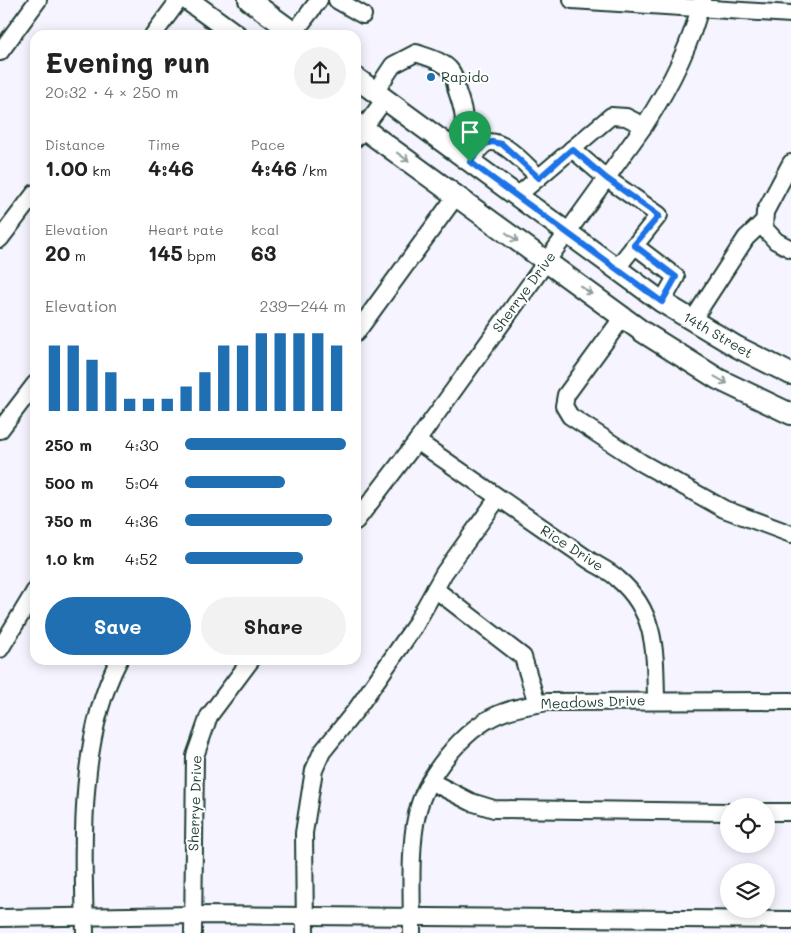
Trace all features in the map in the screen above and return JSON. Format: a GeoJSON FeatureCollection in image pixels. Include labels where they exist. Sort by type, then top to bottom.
{"type":"FeatureCollection","features":[{"type":"Feature","properties":{"kind":"main road"},"geometry":{"type":"LineString","coordinates":[[188,0],[229,30]]}},
{"type":"Feature","properties":{"kind":"main road"},"geometry":{"type":"LineString","coordinates":[[249,0],[290,30]]}},
{"type":"Feature","properties":{"kind":"main road","name":"14th Street"},"geometry":{"type":"LineString","coordinates":[[361,82],[662,302],[692,321],[791,374]]}},
{"type":"Feature","properties":{"kind":"main road"},"geometry":{"type":"LineString","coordinates":[[361,131],[456,196],[623,317],[718,379],[791,414]]}},
{"type":"Feature","properties":{"kind":"street"},"geometry":{"type":"LineString","coordinates":[[0,52],[38,0]]}},
{"type":"Feature","properties":{"kind":"street"},"geometry":{"type":"LineString","coordinates":[[157,30],[179,0]]}},
{"type":"Feature","properties":{"kind":"street"},"geometry":{"type":"LineString","coordinates":[[298,30],[319,0]]}},
{"type":"Feature","properties":{"kind":"street"},"geometry":{"type":"LineString","coordinates":[[337,0],[363,15]]}},
{"type":"Feature","properties":{"kind":"street"},"geometry":{"type":"LineString","coordinates":[[572,0],[742,5],[791,14]]}},
{"type":"Feature","properties":{"kind":"street","name":"Sherrye Drive"},"geometry":{"type":"LineString","coordinates":[[361,514],[417,441],[662,99],[676,71],[701,4]]}},
{"type":"Feature","properties":{"kind":"street"},"geometry":{"type":"LineString","coordinates":[[361,127],[380,96],[394,65],[416,53],[434,59],[451,70],[462,104],[465,124],[461,136],[450,148]]}},
{"type":"Feature","properties":{"kind":"street"},"geometry":{"type":"LineString","coordinates":[[517,196],[611,116],[626,116],[644,126]]}},
{"type":"Feature","properties":{"kind":"street"},"geometry":{"type":"LineString","coordinates":[[470,162],[485,144],[492,142],[502,144],[539,178]]}},
{"type":"Feature","properties":{"kind":"street"},"geometry":{"type":"LineString","coordinates":[[572,149],[606,178],[659,216],[616,269]]}},
{"type":"Feature","properties":{"kind":"street"},"geometry":{"type":"LineString","coordinates":[[791,163],[764,212],[764,228],[776,241],[791,249]]}},
{"type":"Feature","properties":{"kind":"street"},"geometry":{"type":"LineString","coordinates":[[361,326],[456,196]]}},
{"type":"Feature","properties":{"kind":"street"},"geometry":{"type":"LineString","coordinates":[[0,239],[30,199]]}},
{"type":"Feature","properties":{"kind":"street"},"geometry":{"type":"LineString","coordinates":[[692,321],[746,238],[764,221]]}},
{"type":"Feature","properties":{"kind":"street"},"geometry":{"type":"LineString","coordinates":[[634,245],[676,277],[662,302]]}},
{"type":"Feature","properties":{"kind":"street"},"geometry":{"type":"LineString","coordinates":[[623,317],[566,395],[564,406],[570,416],[642,463],[724,509],[791,534]]}},
{"type":"Feature","properties":{"kind":"street"},"geometry":{"type":"LineString","coordinates":[[0,430],[30,391]]}},
{"type":"Feature","properties":{"kind":"street","name":"Rice Drive"},"geometry":{"type":"LineString","coordinates":[[417,441],[498,498],[617,577],[628,588],[648,618],[652,636],[656,700]]}},
{"type":"Feature","properties":{"kind":"street"},"geometry":{"type":"LineString","coordinates":[[305,933],[304,833],[314,770],[322,752],[356,710],[414,627],[435,589],[498,498]]}},
{"type":"Feature","properties":{"kind":"street"},"geometry":{"type":"LineString","coordinates":[[435,589],[522,657],[536,704]]}},
{"type":"Feature","properties":{"kind":"street"},"geometry":{"type":"LineString","coordinates":[[0,649],[22,608],[30,598]]}},
{"type":"Feature","properties":{"kind":"street"},"geometry":{"type":"LineString","coordinates":[[85,925],[86,801],[92,736],[108,681],[116,665]]}},
{"type":"Feature","properties":{"kind":"street","name":"Sherrye Drive"},"geometry":{"type":"LineString","coordinates":[[193,933],[197,749],[209,716],[247,665]]}},
{"type":"Feature","properties":{"kind":"street","name":"Meadows Drive"},"geometry":{"type":"LineString","coordinates":[[412,933],[416,816],[423,792],[439,766],[456,745],[497,714],[536,704],[656,700],[791,701]]}},
{"type":"Feature","properties":{"kind":"street"},"geometry":{"type":"LineString","coordinates":[[430,781],[471,802],[494,809],[720,812]]}},
{"type":"Feature","properties":{"kind":"street"},"geometry":{"type":"LineString","coordinates":[[775,812],[791,812]]}},
{"type":"Feature","properties":{"kind":"street"},"geometry":{"type":"LineString","coordinates":[[0,918],[85,925],[193,915],[791,920]]}},
{"type":"Feature","properties":{"kind":"place","name":"Rapido"},"geometry":{"type":"Point","coordinates":[431,77]}},
{"type":"Feature","properties":{"kind":"route"},"geometry":{"type":"LineString","coordinates":[[492,142],[502,144],[539,178],[572,149],[606,178],[659,216],[634,245],[676,277],[662,302],[616,269],[470,162],[485,144],[492,142]]}}]}
